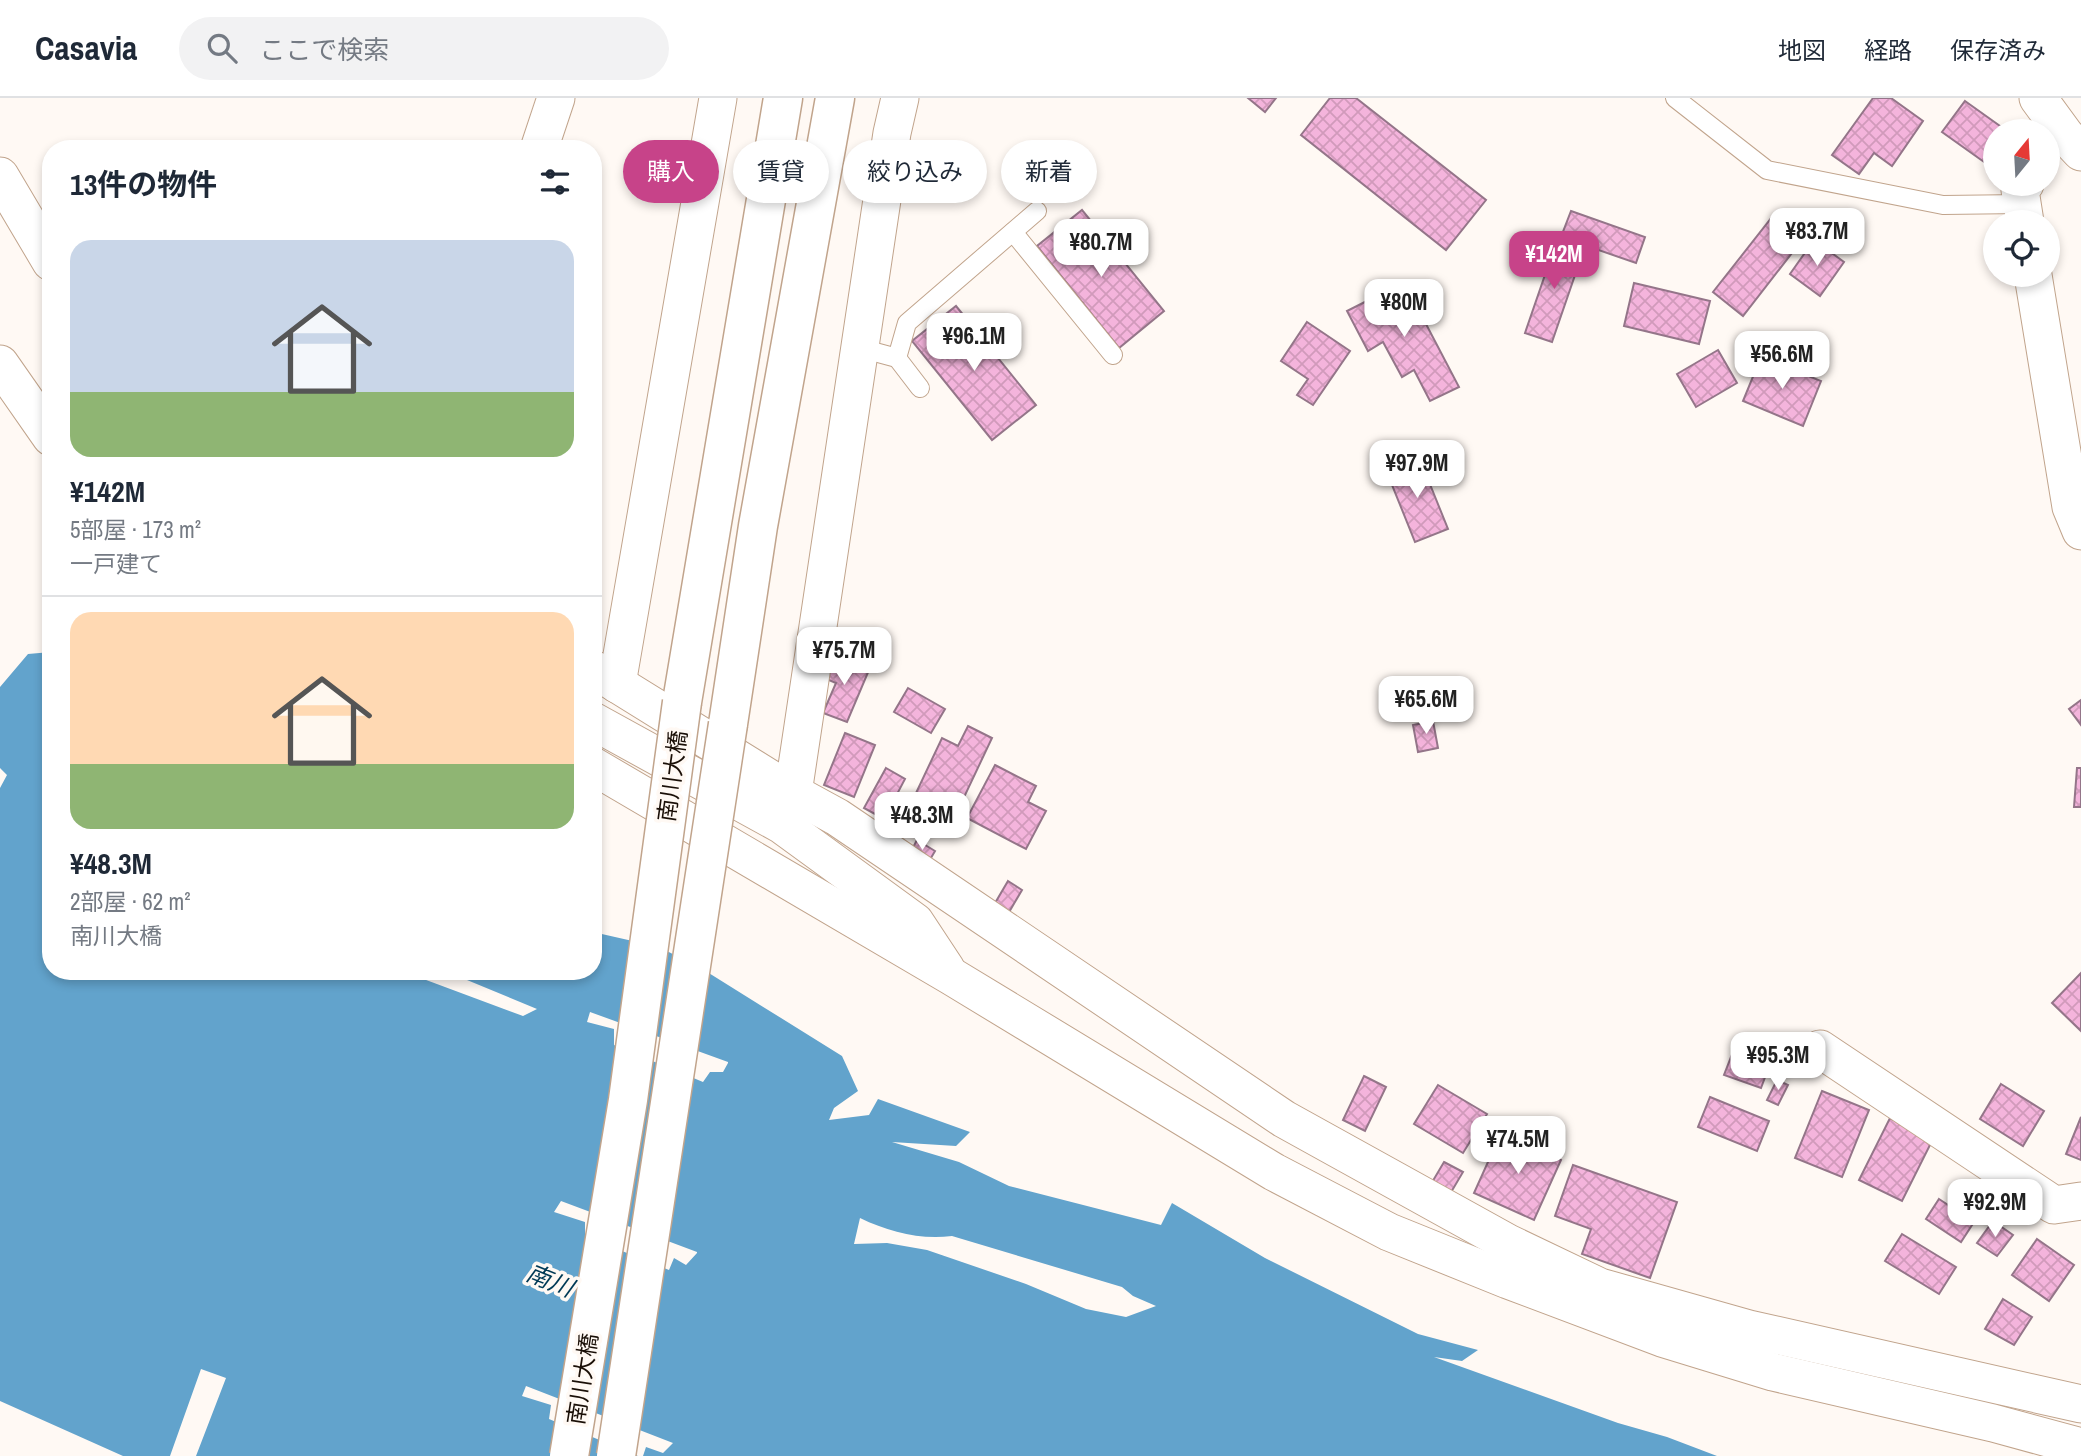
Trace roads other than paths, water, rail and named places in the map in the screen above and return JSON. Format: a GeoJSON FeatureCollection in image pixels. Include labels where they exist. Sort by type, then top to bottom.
{"type":"FeatureCollection","features":[{"type":"Feature","properties":{"kind":"street"},"geometry":{"type":"LineString","coordinates":[[542,140],[556,98]]}},
{"type":"Feature","properties":{"kind":"street"},"geometry":{"type":"LineString","coordinates":[[719,98],[605,676],[793,793],[837,817],[1284,1119],[1508,1242],[1600,1287],[1749,1329],[2081,1404]]}},
{"type":"Feature","properties":{"kind":"street","name":"南川大橋"},"geometry":{"type":"LineString","coordinates":[[569,1456],[628,1100],[682,702],[783,98]]}},
{"type":"Feature","properties":{"kind":"street","name":"南川大橋"},"geometry":{"type":"LineString","coordinates":[[616,1456],[758,526],[835,98]]}},
{"type":"Feature","properties":{"kind":"street"},"geometry":{"type":"LineString","coordinates":[[793,793],[892,133],[900,98]]}},
{"type":"Feature","properties":{"kind":"street"},"geometry":{"type":"LineString","coordinates":[[2038,98],[2064,148]]}},
{"type":"Feature","properties":{"kind":"street"},"geometry":{"type":"LineString","coordinates":[[0,176],[42,247]]}},
{"type":"Feature","properties":{"kind":"street"},"geometry":{"type":"LineString","coordinates":[[2035,287],[2070,507],[2081,531]]}},
{"type":"Feature","properties":{"kind":"street"},"geometry":{"type":"LineString","coordinates":[[0,364],[42,424]]}},
{"type":"Feature","properties":{"kind":"street"},"geometry":{"type":"LineString","coordinates":[[602,726],[782,825],[915,922],[951,976]]}},
{"type":"Feature","properties":{"kind":"street"},"geometry":{"type":"LineString","coordinates":[[602,771],[951,976],[1274,1172],[1389,1231],[1508,1280],[1662,1338],[1736,1361],[2078,1444]]}},
{"type":"Feature","properties":{"kind":"street"},"geometry":{"type":"LineString","coordinates":[[1820,1049],[2054,1205],[2081,1200]]}},
{"type":"Feature","properties":{"kind":"lane"},"geometry":{"type":"LineString","coordinates":[[1675,98],[1767,170],[1943,205],[2024,203]]}},
{"type":"Feature","properties":{"kind":"lane"},"geometry":{"type":"LineString","coordinates":[[897,358],[907,323],[1037,211]]}},
{"type":"Feature","properties":{"kind":"lane"},"geometry":{"type":"LineString","coordinates":[[1013,232],[1113,355]]}},
{"type":"Feature","properties":{"kind":"lane"},"geometry":{"type":"LineString","coordinates":[[860,348],[897,358],[920,388]]}},
{"type":"Feature","properties":{"kind":"water","name":"南川"},"geometry":{"type":"Polygon","coordinates":[[[42,653],[42,980],[426,980],[523,1016],[537,1009],[467,980],[602,980],[602,934],[659,947],[704,970],[842,1056],[858,1091],[834,1108],[829,1120],[869,1115],[878,1099],[970,1132],[956,1146],[892,1142],[959,1162],[1009,1186],[1161,1225],[1172,1203],[1265,1258],[1418,1334],[1478,1350],[1462,1361],[1434,1357],[1717,1456],[643,1456],[646,1447],[663,1453],[673,1443],[526,1386],[522,1396],[551,1405],[549,1419],[638,1456],[196,1456],[226,1378],[201,1369],[170,1456],[123,1456],[0,1401],[0,788],[7,775],[0,768],[0,687],[28,654],[42,653]],[[590,1012],[587,1022],[614,1029],[614,1045],[703,1082],[710,1072],[723,1072],[728,1062],[590,1012]],[[561,1201],[554,1212],[585,1222],[585,1236],[669,1270],[674,1258],[686,1265],[697,1253],[697,1252],[561,1201]],[[860,1218],[854,1244],[887,1243],[927,1250],[1026,1284],[1086,1309],[1126,1317],[1156,1306],[1133,1296],[1122,1287],[952,1236],[905,1234],[860,1218]]]}}]}
